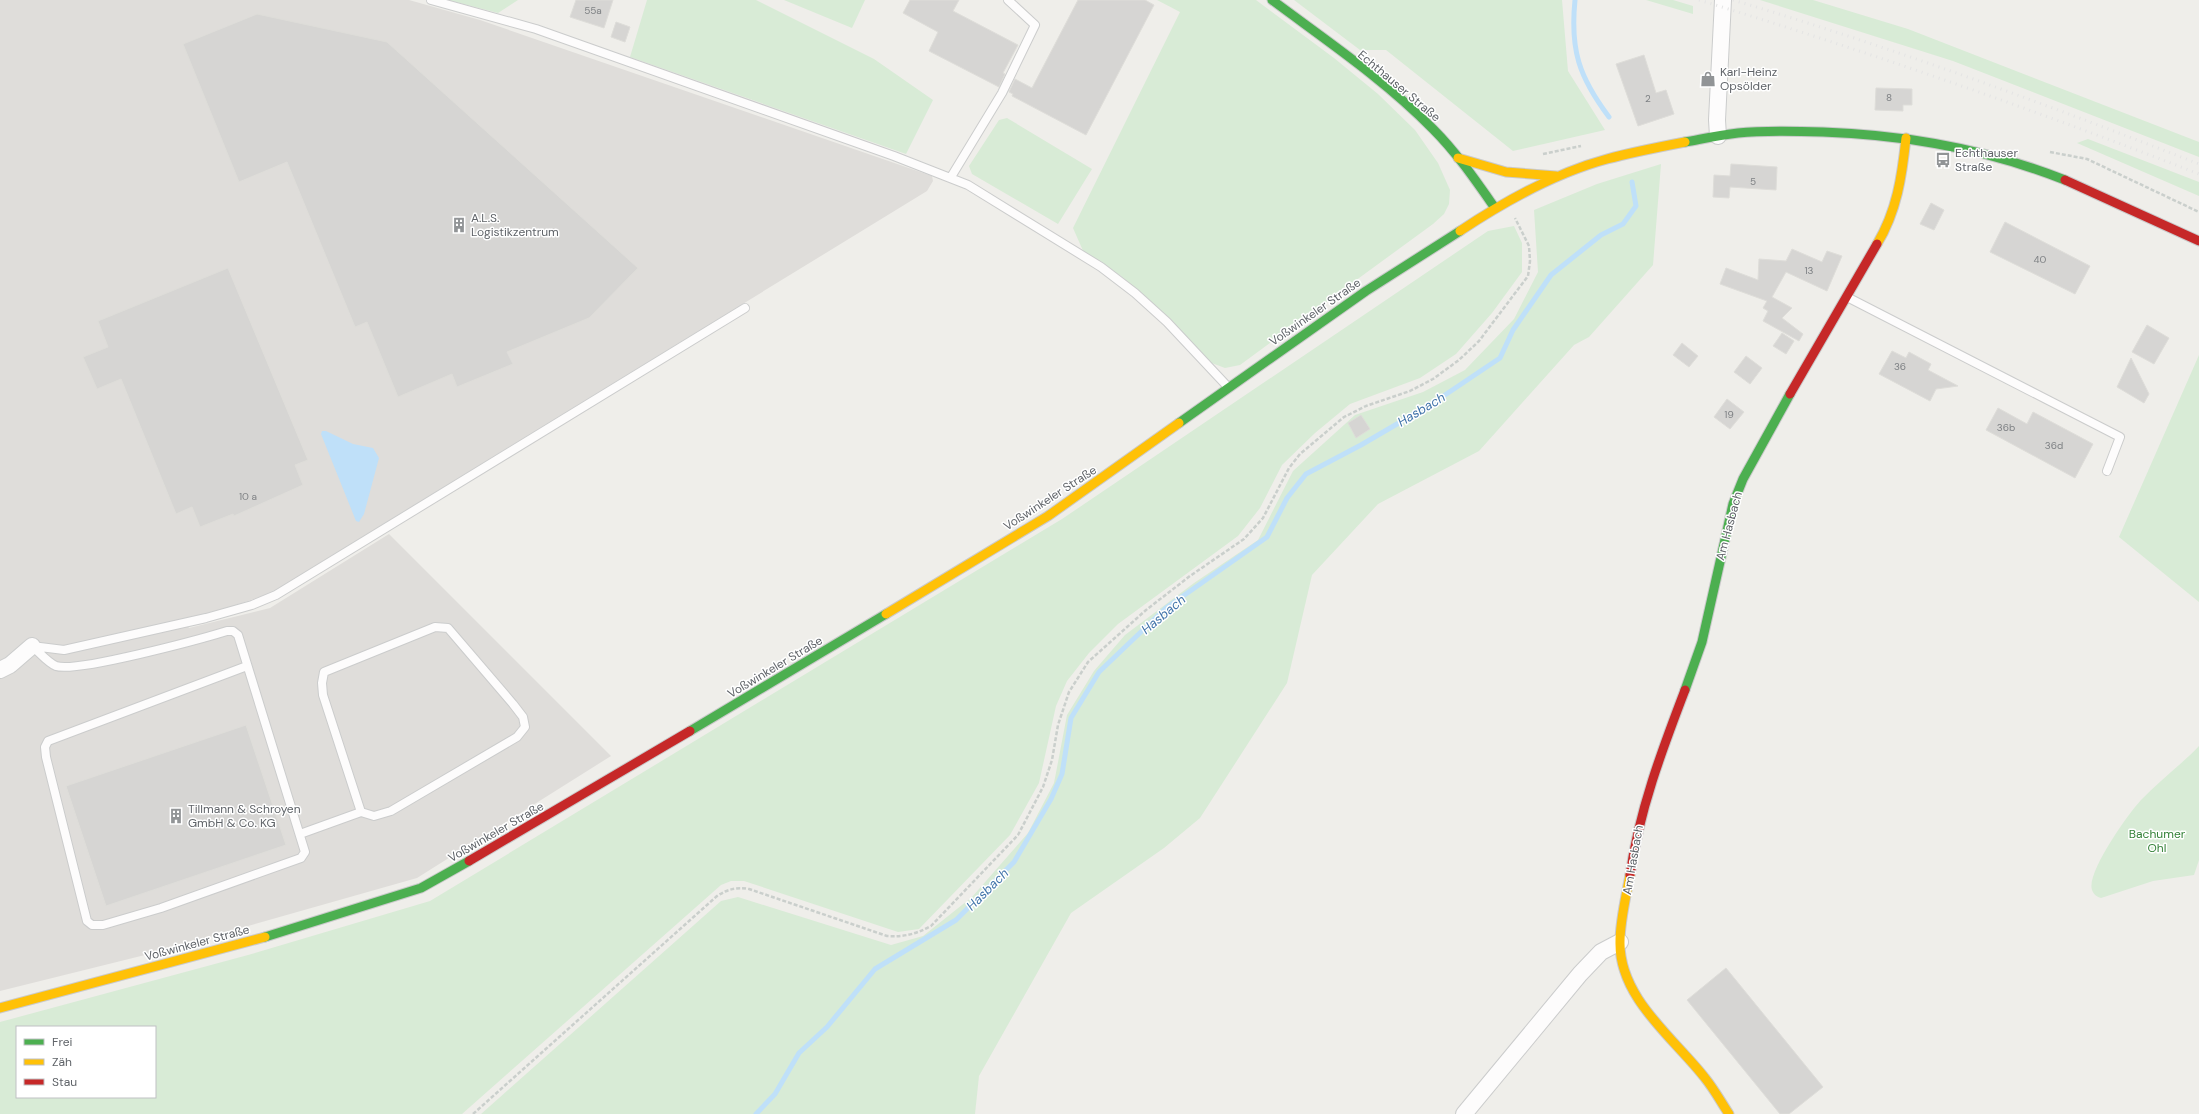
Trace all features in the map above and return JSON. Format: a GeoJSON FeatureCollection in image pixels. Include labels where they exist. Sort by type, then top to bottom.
{"type":"FeatureCollection","features":[{"type":"Feature","properties":{"kind":"main road","name":"Echthauser Straße"},"geometry":{"type":"LineString","coordinates":[[1272,0],[1409,108],[1433,129],[1458,158],[1495,208]]}},
{"type":"Feature","properties":{"kind":"main road"},"geometry":{"type":"LineString","coordinates":[[1458,158],[1494,171],[1525,175],[1559,176],[1606,159],[1718,136],[1794,131],[1851,133],[1906,138],[1946,144],[2024,164],[2079,186],[2199,241]]}},
{"type":"Feature","properties":{"kind":"main road","name":"Am Hasbach"},"geometry":{"type":"LineString","coordinates":[[1729,1114],[1706,1079],[1649,1013],[1631,987],[1624,967],[1620,942],[1635,837],[1658,765],[1702,642],[1732,504],[1746,474],[1845,296],[1885,231],[1895,205],[1901,181],[1906,138]]}},
{"type":"Feature","properties":{"kind":"main road","name":"Voßwinkeler Straße"},"geometry":{"type":"LineString","coordinates":[[0,1008],[264,938],[421,888],[549,815],[851,636],[1048,516],[1366,291],[1495,208],[1559,176]]}},
{"type":"Feature","properties":{"kind":"street"},"geometry":{"type":"LineString","coordinates":[[1718,136],[1717,120],[1723,0]]}},
{"type":"Feature","properties":{"kind":"street"},"geometry":{"type":"LineString","coordinates":[[0,670],[10,665],[32,646]]}},
{"type":"Feature","properties":{"kind":"street"},"geometry":{"type":"LineString","coordinates":[[1464,1114],[1580,974],[1601,952],[1620,942]]}},
{"type":"Feature","properties":{"kind":"lane"},"geometry":{"type":"LineString","coordinates":[[431,0],[543,31],[951,177],[968,185],[1101,267],[1135,293],[1167,322],[1230,388]]}},
{"type":"Feature","properties":{"kind":"lane"},"geometry":{"type":"LineString","coordinates":[[951,177],[1002,93],[1035,24],[1008,0]]}},
{"type":"Feature","properties":{"kind":"lane"},"geometry":{"type":"LineString","coordinates":[[1845,296],[2120,437],[2107,471]]}},
{"type":"Feature","properties":{"kind":"lane"},"geometry":{"type":"LineString","coordinates":[[32,646],[64,650],[206,618],[252,605],[276,595],[745,308]]}},
{"type":"Feature","properties":{"kind":"lane"},"geometry":{"type":"LineString","coordinates":[[300,834],[361,812],[374,816],[391,811],[517,737],[525,727],[523,717],[514,704],[448,628],[435,627],[324,672],[322,683],[323,695],[361,812]]}},
{"type":"Feature","properties":{"kind":"lane"},"geometry":{"type":"LineString","coordinates":[[32,646],[55,666],[65,667],[132,655],[227,630],[233,631],[238,635],[305,852],[301,858],[161,908],[103,925],[92,925],[87,921],[46,757],[45,747],[48,741],[247,666]]}},
{"type":"Feature","properties":{"kind":"path"},"geometry":{"type":"LineString","coordinates":[[473,1114],[717,896],[726,890],[738,887],[749,889],[888,936],[901,937],[917,934],[931,926],[1018,835],[1043,787],[1052,760],[1058,725],[1069,692],[1088,662],[1146,610],[1190,576],[1244,539],[1262,518],[1289,468],[1300,454],[1344,417],[1366,406],[1410,391],[1433,379],[1459,360],[1479,341],[1528,276],[1530,261],[1529,246],[1518,224]]}},
{"type":"Feature","properties":{"kind":"shaded area"},"geometry":{"type":"Polygon","coordinates":[[[0,0],[409,0],[480,20],[932,176],[933,181],[927,191],[271,593],[233,606],[185,619],[189,628],[270,608],[389,534],[611,756],[417,878],[153,953],[0,991],[0,0]]]}},
{"type":"Feature","properties":{"kind":"green space"},"geometry":{"type":"Polygon","coordinates":[[[448,0],[518,0],[498,13],[448,0]]]}},
{"type":"Feature","properties":{"kind":"green space"},"geometry":{"type":"Polygon","coordinates":[[[647,0],[756,0],[874,59],[933,100],[906,154],[630,57],[647,0]]]}},
{"type":"Feature","properties":{"kind":"green space"},"geometry":{"type":"Polygon","coordinates":[[[784,0],[865,0],[852,28],[784,0]]]}},
{"type":"Feature","properties":{"kind":"green space"},"geometry":{"type":"Polygon","coordinates":[[[1157,0],[1256,0],[1334,58],[1378,94],[1415,130],[1438,163],[1450,190],[1449,204],[1444,214],[1433,224],[1240,365],[1225,368],[1209,362],[1156,306],[1121,276],[1084,253],[1073,228],[1180,12],[1157,0]]]}},
{"type":"Feature","properties":{"kind":"green space"},"geometry":{"type":"Polygon","coordinates":[[[1294,0],[1562,0],[1568,71],[1605,130],[1513,151],[1386,50],[1360,50],[1294,0]]]}},
{"type":"Feature","properties":{"kind":"green space"},"geometry":{"type":"Polygon","coordinates":[[[1646,0],[1673,0],[1693,6],[1693,14],[1646,0]]]}},
{"type":"Feature","properties":{"kind":"green space"},"geometry":{"type":"Polygon","coordinates":[[[1760,0],[1813,0],[1908,29],[2199,142],[2199,157],[1953,61],[1760,0]]]}},
{"type":"Feature","properties":{"kind":"green space"},"geometry":{"type":"Polygon","coordinates":[[[1007,118],[1092,169],[1058,224],[972,174],[969,166],[999,120],[1007,118]]]}},
{"type":"Feature","properties":{"kind":"green space"},"geometry":{"type":"Polygon","coordinates":[[[2088,139],[2199,182],[2199,196],[2077,143],[2088,139]]]}},
{"type":"Feature","properties":{"kind":"green space"},"geometry":{"type":"Polygon","coordinates":[[[1661,164],[1653,265],[1589,337],[1574,345],[1479,451],[1378,504],[1312,575],[1287,683],[1200,818],[1164,848],[1071,913],[979,1076],[975,1114],[481,1114],[721,901],[738,897],[891,945],[923,936],[972,897],[1028,833],[1054,783],[1067,715],[1094,671],[1125,635],[1194,583],[1258,540],[1293,471],[1355,415],[1423,392],[1465,370],[1514,319],[1538,272],[1534,210],[1597,184],[1661,164]]]}},
{"type":"Feature","properties":{"kind":"green space"},"geometry":{"type":"Polygon","coordinates":[[[1514,226],[1522,243],[1522,272],[1492,313],[1456,354],[1420,378],[1350,404],[1315,433],[1282,465],[1260,508],[1238,536],[1118,624],[1089,653],[1067,681],[1056,706],[1039,783],[1010,835],[919,929],[898,932],[744,881],[731,881],[721,885],[462,1114],[0,1114],[0,1022],[248,955],[430,901],[1062,519],[1488,231],[1514,226]]]}},
{"type":"Feature","properties":{"kind":"green space"},"geometry":{"type":"Polygon","coordinates":[[[2199,355],[2199,602],[2119,537],[2199,355]]]}},
{"type":"Feature","properties":{"kind":"green space","name":"Bachumer Ohl"},"geometry":{"type":"Polygon","coordinates":[[[2199,746],[2199,860],[2194,875],[2153,881],[2101,898],[2097,896],[2092,890],[2092,882],[2095,871],[2118,830],[2141,800],[2199,746]]]}},
{"type":"Feature","properties":{"kind":"water"},"geometry":{"type":"Polygon","coordinates":[[[322,431],[326,431],[353,444],[373,448],[379,458],[364,514],[359,522],[356,521],[321,434],[322,431]]]}},
{"type":"Feature","properties":{"kind":"building"},"geometry":{"type":"Polygon","coordinates":[[[576,0],[613,0],[604,28],[570,17],[576,0]]]}},
{"type":"Feature","properties":{"kind":"building"},"geometry":{"type":"Polygon","coordinates":[[[910,0],[959,0],[953,11],[1018,45],[1003,73],[1005,74],[999,87],[929,51],[938,32],[903,13],[910,0]]]}},
{"type":"Feature","properties":{"kind":"building"},"geometry":{"type":"Polygon","coordinates":[[[1078,0],[1145,0],[1154,5],[1086,135],[1012,96],[1013,94],[1009,92],[1015,79],[1032,88],[1078,0]]]}},
{"type":"Feature","properties":{"kind":"building","name":"A.L.S. Logistikzentrum"},"geometry":{"type":"Polygon","coordinates":[[[257,14],[387,42],[638,268],[589,318],[507,352],[513,364],[457,387],[452,374],[398,397],[367,322],[355,327],[287,162],[239,182],[183,44],[257,14]]]}},
{"type":"Feature","properties":{"kind":"building"},"geometry":{"type":"Polygon","coordinates":[[[616,22],[630,27],[625,42],[611,37],[616,22]]]}},
{"type":"Feature","properties":{"kind":"building"},"geometry":{"type":"Polygon","coordinates":[[[1644,55],[1656,93],[1666,90],[1674,114],[1638,126],[1616,64],[1644,55]]]}},
{"type":"Feature","properties":{"kind":"building"},"geometry":{"type":"Polygon","coordinates":[[[1876,88],[1912,89],[1912,105],[1903,105],[1903,111],[1875,110],[1876,88]]]}},
{"type":"Feature","properties":{"kind":"building"},"geometry":{"type":"Polygon","coordinates":[[[1731,164],[1777,167],[1776,190],[1730,187],[1729,198],[1713,197],[1714,175],[1730,176],[1731,164]]]}},
{"type":"Feature","properties":{"kind":"building"},"geometry":{"type":"Polygon","coordinates":[[[1931,203],[1944,210],[1934,230],[1920,224],[1931,203]]]}},
{"type":"Feature","properties":{"kind":"building"},"geometry":{"type":"Polygon","coordinates":[[[2005,222],[2090,266],[2075,294],[1990,252],[2005,222]]]}},
{"type":"Feature","properties":{"kind":"building"},"geometry":{"type":"Polygon","coordinates":[[[1792,249],[1822,262],[1827,251],[1842,256],[1827,291],[1786,272],[1772,297],[1792,308],[1782,318],[1803,334],[1799,341],[1763,321],[1768,311],[1763,308],[1767,301],[1720,284],[1726,268],[1758,280],[1759,259],[1786,261],[1792,249]]]}},
{"type":"Feature","properties":{"kind":"building"},"geometry":{"type":"Polygon","coordinates":[[[228,268],[308,460],[295,465],[303,485],[234,516],[233,514],[200,527],[192,507],[176,514],[121,379],[97,389],[83,357],[108,347],[98,321],[228,268]]]}},
{"type":"Feature","properties":{"kind":"building"},"geometry":{"type":"Polygon","coordinates":[[[2147,325],[2169,338],[2154,364],[2132,352],[2147,325]]]}},
{"type":"Feature","properties":{"kind":"building"},"geometry":{"type":"Polygon","coordinates":[[[1782,333],[1794,341],[1786,354],[1773,346],[1782,333]]]}},
{"type":"Feature","properties":{"kind":"building"},"geometry":{"type":"Polygon","coordinates":[[[1682,343],[1698,356],[1689,367],[1673,355],[1682,343]]]}},
{"type":"Feature","properties":{"kind":"building"},"geometry":{"type":"Polygon","coordinates":[[[1892,351],[1906,358],[1909,352],[1931,364],[1928,370],[1958,386],[1936,389],[1930,401],[1879,374],[1892,351]]]}},
{"type":"Feature","properties":{"kind":"building"},"geometry":{"type":"Polygon","coordinates":[[[1746,356],[1762,368],[1750,384],[1734,372],[1746,356]]]}},
{"type":"Feature","properties":{"kind":"building"},"geometry":{"type":"Polygon","coordinates":[[[2131,358],[2149,394],[2144,403],[2117,387],[2131,358]]]}},
{"type":"Feature","properties":{"kind":"building"},"geometry":{"type":"Polygon","coordinates":[[[1727,399],[1744,412],[1730,429],[1714,417],[1727,399]]]}},
{"type":"Feature","properties":{"kind":"building"},"geometry":{"type":"Polygon","coordinates":[[[1998,408],[2027,424],[2033,412],[2093,444],[2075,478],[1986,430],[1998,408]]]}},
{"type":"Feature","properties":{"kind":"building"},"geometry":{"type":"Polygon","coordinates":[[[1361,415],[1370,429],[1356,438],[1348,423],[1361,415]]]}},
{"type":"Feature","properties":{"kind":"building","name":"Tillmann & Schroyen GmbH & Co. KG"},"geometry":{"type":"Polygon","coordinates":[[[246,725],[286,845],[106,906],[66,786],[246,725]]]}},
{"type":"Feature","properties":{"kind":"building"},"geometry":{"type":"Polygon","coordinates":[[[1726,968],[1823,1087],[1789,1114],[1780,1114],[1687,1000],[1726,968]]]}},
{"type":"Feature","properties":{"kind":"waterway","name":"Hasbach"},"geometry":{"type":"LineString","coordinates":[[1575,0],[1574,34],[1579,62],[1590,89],[1609,117]]}},
{"type":"Feature","properties":{"kind":"waterway","name":"Hasbach"},"geometry":{"type":"LineString","coordinates":[[756,1114],[775,1094],[799,1053],[827,1027],[875,969],[956,920],[1014,862],[1051,799],[1062,774],[1071,718],[1099,672],[1166,608],[1267,537],[1287,498],[1306,474],[1361,445],[1433,403],[1500,358],[1513,330],[1551,275],[1601,235],[1623,224],[1636,206],[1632,182]]}},
{"type":"Feature","properties":{"kind":"railway"},"geometry":{"type":"LineString","coordinates":[[1699,0],[1762,19],[1950,82],[2199,174]]}},
{"type":"Feature","properties":{"kind":"railway"},"geometry":{"type":"LineString","coordinates":[[1733,0],[1851,37],[1968,77],[2199,164]]}},
{"type":"Feature","properties":{"kind":"traffic: fast"},"geometry":{"type":"LineString","coordinates":[[1272,0],[1375,77],[1415,111],[1466,167],[1495,208]]}},
{"type":"Feature","properties":{"kind":"traffic: fast"},"geometry":{"type":"LineString","coordinates":[[1685,142],[1731,134],[1770,131],[1823,132],[1885,136],[1916,140],[1976,152],[2036,169],[2065,180]]}},
{"type":"Feature","properties":{"kind":"traffic: fast"},"geometry":{"type":"LineString","coordinates":[[1179,423],[1366,291],[1460,231]]}},
{"type":"Feature","properties":{"kind":"traffic: fast"},"geometry":{"type":"LineString","coordinates":[[1685,690],[1702,642],[1733,504],[1743,479],[1790,394]]}},
{"type":"Feature","properties":{"kind":"traffic: fast"},"geometry":{"type":"LineString","coordinates":[[690,731],[886,614]]}},
{"type":"Feature","properties":{"kind":"traffic: fast"},"geometry":{"type":"LineString","coordinates":[[265,937],[421,888],[469,861]]}},
{"type":"Feature","properties":{"kind":"traffic: slow"},"geometry":{"type":"LineString","coordinates":[[1877,244],[1884,232],[1898,193],[1906,138]]}},
{"type":"Feature","properties":{"kind":"traffic: slow"},"geometry":{"type":"LineString","coordinates":[[1460,231],[1531,189],[1568,172],[1617,156],[1685,142]]}},
{"type":"Feature","properties":{"kind":"traffic: slow"},"geometry":{"type":"LineString","coordinates":[[1458,158],[1506,172],[1556,176]]}},
{"type":"Feature","properties":{"kind":"traffic: slow"},"geometry":{"type":"LineString","coordinates":[[886,614],[1048,516],[1179,423]]}},
{"type":"Feature","properties":{"kind":"traffic: slow"},"geometry":{"type":"LineString","coordinates":[[1630,875],[1620,934],[1622,962],[1628,981],[1650,1016],[1705,1078],[1729,1114]]}},
{"type":"Feature","properties":{"kind":"traffic: slow"},"geometry":{"type":"LineString","coordinates":[[0,1008],[265,937]]}},
{"type":"Feature","properties":{"kind":"traffic: jam"},"geometry":{"type":"LineString","coordinates":[[2065,180],[2199,241]]}},
{"type":"Feature","properties":{"kind":"traffic: jam"},"geometry":{"type":"LineString","coordinates":[[1790,394],[1877,244]]}},
{"type":"Feature","properties":{"kind":"traffic: jam"},"geometry":{"type":"LineString","coordinates":[[1630,875],[1645,804],[1685,690]]}},
{"type":"Feature","properties":{"kind":"traffic: jam"},"geometry":{"type":"LineString","coordinates":[[469,861],[690,731]]}},
{"type":"Feature","properties":{"kind":"place","name":"Karl-Heinz Opsölder"},"geometry":{"type":"Point","coordinates":[1708,79]}},
{"type":"Feature","properties":{"kind":"place","name":"Echthauser Straße"},"geometry":{"type":"Point","coordinates":[1943,160]}},
{"type":"Feature","properties":{"kind":"place","name":"A.L.S. Logistikzentrum"},"geometry":{"type":"Point","coordinates":[459,225]}},
{"type":"Feature","properties":{"kind":"place","name":"Tillmann & Schroyen GmbH & Co. KG"},"geometry":{"type":"Point","coordinates":[176,816]}}]}
